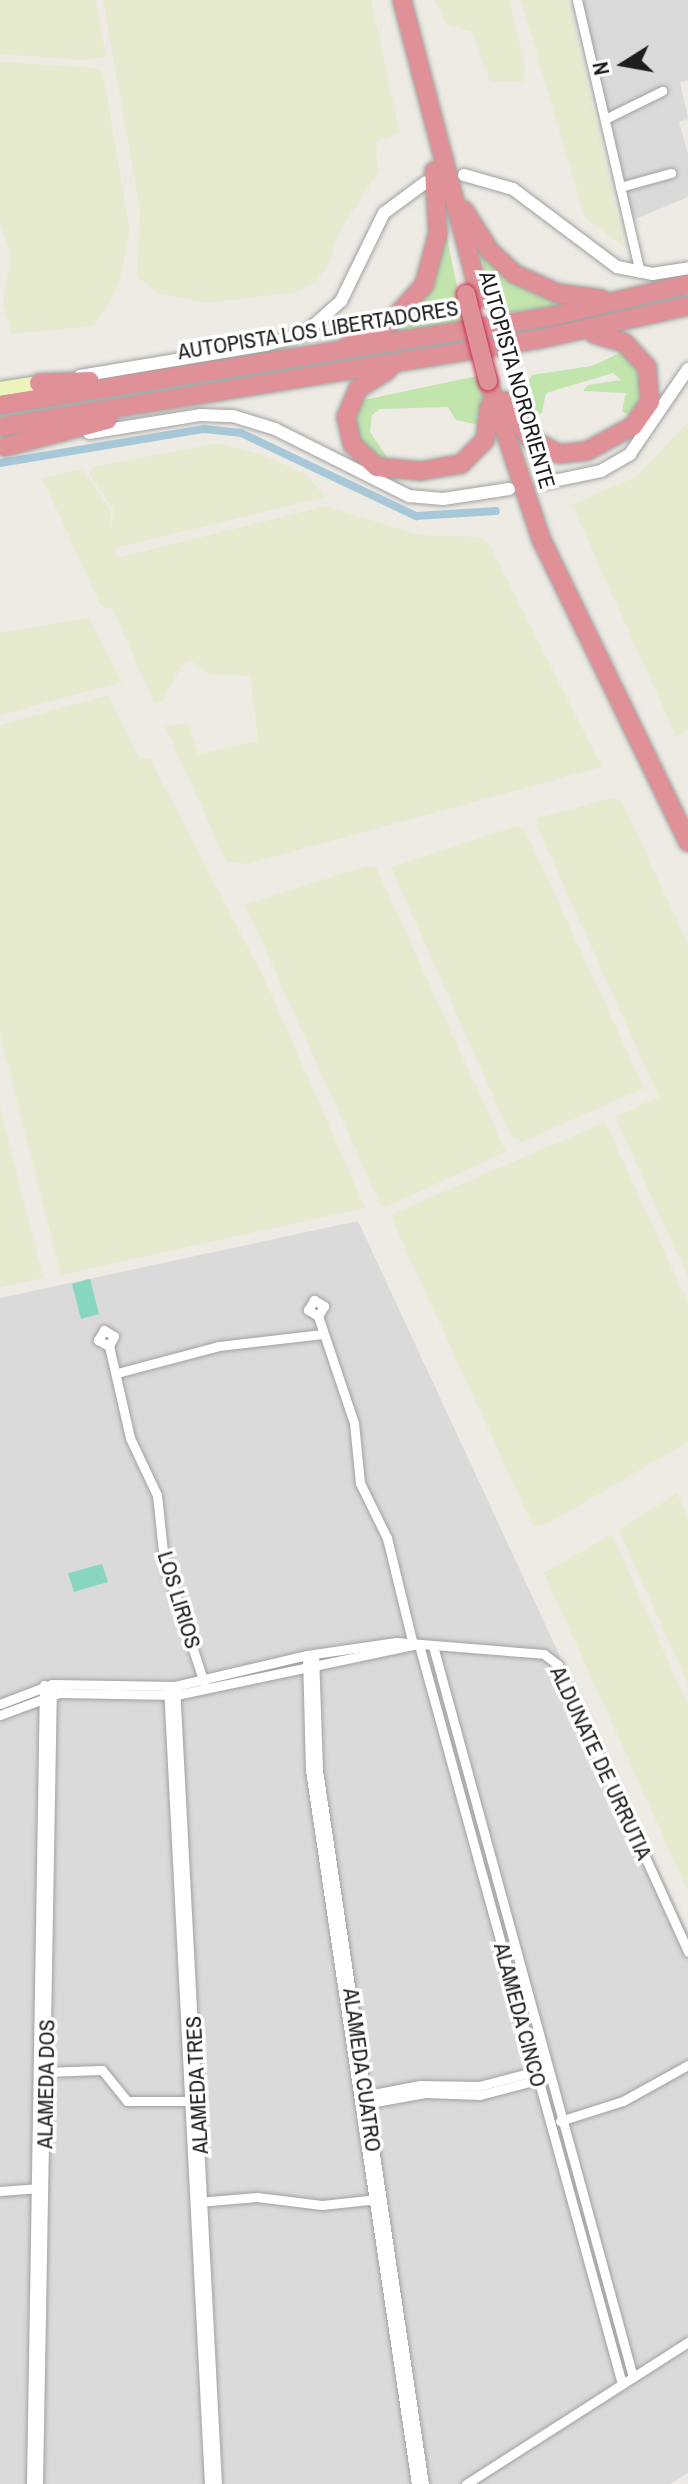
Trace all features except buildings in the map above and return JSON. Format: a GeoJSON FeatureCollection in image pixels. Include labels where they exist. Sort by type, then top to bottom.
{"type":"FeatureCollection","features":[{"type":"Feature","properties":{"kind":"highway","name":"AUTOPISTA NORORIENTE"},"geometry":{"type":"LineString","coordinates":[[390,0],[430,176],[473,296],[542,541],[688,842]]}},
{"type":"Feature","properties":{"kind":"highway","name":"AUTOPISTA NORORIENTE"},"geometry":{"type":"LineString","coordinates":[[402,0],[458,181],[473,296]]}},
{"type":"Feature","properties":{"kind":"highway"},"geometry":{"type":"LineString","coordinates":[[313,355],[382,328],[420,292],[438,233],[430,176]]}},
{"type":"Feature","properties":{"kind":"highway"},"geometry":{"type":"LineString","coordinates":[[458,181],[490,251],[525,280],[568,296],[637,299]]}},
{"type":"Feature","properties":{"kind":"highway","name":"AUTOPISTA LOS LIBERTADORES"},"geometry":{"type":"LineString","coordinates":[[0,405],[637,299],[688,284]]}},
{"type":"Feature","properties":{"kind":"highway","name":"AUTOPISTA LOS LIBERTADORES"},"geometry":{"type":"LineString","coordinates":[[0,427],[579,332],[688,306]]}},
{"type":"Feature","properties":{"kind":"highway"},"geometry":{"type":"LineString","coordinates":[[506,401],[530,439],[559,454],[587,451],[637,422],[651,396],[644,361],[620,341],[579,332]]}},
{"type":"Feature","properties":{"kind":"highway"},"geometry":{"type":"LineString","coordinates":[[405,361],[363,384],[348,409],[352,444],[365,460],[384,469],[447,469],[473,456],[489,428],[494,379]]}},
{"type":"Feature","properties":{"kind":"highway"},"geometry":{"type":"LineString","coordinates":[[39,383],[181,377]]}},
{"type":"Feature","properties":{"kind":"highway","name":"AUTOPISTA NORORIENTE"},"geometry":{"type":"LineString","coordinates":[[494,379],[506,401],[555,541],[688,816]]}},
{"type":"Feature","properties":{"kind":"highway"},"geometry":{"type":"LineString","coordinates":[[3,447],[179,399]]}},
{"type":"Feature","properties":{"kind":"main road"},"geometry":{"type":"LineString","coordinates":[[0,389],[39,383]]}},
{"type":"Feature","properties":{"kind":"street"},"geometry":{"type":"LineString","coordinates":[[577,0],[640,273]]}},
{"type":"Feature","properties":{"kind":"street"},"geometry":{"type":"LineString","coordinates":[[605,119],[662,91]]}},
{"type":"Feature","properties":{"kind":"street"},"geometry":{"type":"LineString","coordinates":[[620,187],[671,173]]}},
{"type":"Feature","properties":{"kind":"street"},"geometry":{"type":"LineString","coordinates":[[39,383],[266,345],[305,333],[341,301],[384,213],[430,176]]}},
{"type":"Feature","properties":{"kind":"street"},"geometry":{"type":"LineString","coordinates":[[458,181],[513,189],[595,255],[640,273],[688,268]]}},
{"type":"Feature","properties":{"kind":"street"},"geometry":{"type":"LineString","coordinates":[[544,483],[601,471],[624,459],[645,438],[688,369]]}},
{"type":"Feature","properties":{"kind":"street"},"geometry":{"type":"LineString","coordinates":[[3,447],[222,415],[275,429],[409,496],[443,499],[509,489]]}},
{"type":"Feature","properties":{"kind":"street"},"geometry":{"type":"LineString","coordinates":[[318,1316],[352,1416],[358,1477],[387,1538],[416,1645]]}},
{"type":"Feature","properties":{"kind":"street"},"geometry":{"type":"LineString","coordinates":[[117,1373],[219,1346],[322,1334]]}},
{"type":"Feature","properties":{"kind":"street","name":"LOS LIRIOS"},"geometry":{"type":"LineString","coordinates":[[109,1346],[130,1438],[157,1495],[164,1561],[205,1685]]}},
{"type":"Feature","properties":{"kind":"street","name":"ALDUNATE DE URRUTIA"},"geometry":{"type":"LineString","coordinates":[[0,1704],[48,1690],[172,1691],[310,1660],[416,1645],[539,1653],[555,1661],[688,1952]]}},
{"type":"Feature","properties":{"kind":"street","name":"ALAMEDA CINCO"},"geometry":{"type":"LineString","coordinates":[[416,1645],[622,2384]]}},
{"type":"Feature","properties":{"kind":"street","name":"ALAMEDA CINCO"},"geometry":{"type":"LineString","coordinates":[[433,1646],[633,2377]]}},
{"type":"Feature","properties":{"kind":"street","name":"ALAMEDA CUATRO"},"geometry":{"type":"LineString","coordinates":[[310,1660],[310,1770],[424,2484]]}},
{"type":"Feature","properties":{"kind":"street","name":"ALDUNATE DE URRUTIA"},"geometry":{"type":"LineString","coordinates":[[0,1715],[48,1690]]}},
{"type":"Feature","properties":{"kind":"street","name":"ALAMEDA DOS"},"geometry":{"type":"LineString","coordinates":[[31,2484],[48,1690]]}},
{"type":"Feature","properties":{"kind":"street","name":"ALAMEDA TRES"},"geometry":{"type":"LineString","coordinates":[[172,1691],[217,2484]]}},
{"type":"Feature","properties":{"kind":"street"},"geometry":{"type":"LineString","coordinates":[[551,2124],[623,2101],[688,2065]]}},
{"type":"Feature","properties":{"kind":"street"},"geometry":{"type":"LineString","coordinates":[[42,2072],[102,2070],[127,2101],[193,2100]]}},
{"type":"Feature","properties":{"kind":"street"},"geometry":{"type":"LineString","coordinates":[[363,2100],[420,2085],[479,2086],[549,2072]]}},
{"type":"Feature","properties":{"kind":"street"},"geometry":{"type":"LineString","coordinates":[[0,2191],[39,2188]]}},
{"type":"Feature","properties":{"kind":"street","name":"ALAMEDA DOS"},"geometry":{"type":"LineString","coordinates":[[38,2484],[39,2188]]}},
{"type":"Feature","properties":{"kind":"street"},"geometry":{"type":"LineString","coordinates":[[199,2202],[257,2197],[322,2205],[378,2199]]}},
{"type":"Feature","properties":{"kind":"street","name":"ALAMEDA CUATRO"},"geometry":{"type":"LineString","coordinates":[[378,2199],[416,2484]]}},
{"type":"Feature","properties":{"kind":"street","name":"ALAMEDA TRES"},"geometry":{"type":"LineString","coordinates":[[199,2202],[209,2484]]}},
{"type":"Feature","properties":{"kind":"street"},"geometry":{"type":"LineString","coordinates":[[466,2484],[688,2342]]}},
{"type":"Feature","properties":{"kind":"shaded area"},"geometry":{"type":"Polygon","coordinates":[[[579,0],[688,0],[688,80],[680,82],[688,119],[679,122],[688,154],[688,197],[633,220],[579,0]]]}},
{"type":"Feature","properties":{"kind":"shaded area"},"geometry":{"type":"Polygon","coordinates":[[[358,1221],[688,1932],[688,2473],[670,2484],[0,2484],[0,1298],[358,1221]]]}},
{"type":"Feature","properties":{"kind":"green space"},"geometry":{"type":"Polygon","coordinates":[[[0,0],[96,0],[106,57],[84,60],[0,54],[0,0]]]}},
{"type":"Feature","properties":{"kind":"green space"},"geometry":{"type":"Polygon","coordinates":[[[103,0],[371,0],[400,133],[376,142],[378,172],[339,232],[329,264],[315,283],[297,292],[208,303],[160,294],[137,277],[140,210],[103,0]]]}},
{"type":"Feature","properties":{"kind":"green space"},"geometry":{"type":"Polygon","coordinates":[[[435,0],[509,0],[525,66],[522,82],[490,82],[473,32],[446,24],[435,0]]]}},
{"type":"Feature","properties":{"kind":"green space"},"geometry":{"type":"Polygon","coordinates":[[[521,0],[569,0],[624,247],[585,218],[521,0]]]}},
{"type":"Feature","properties":{"kind":"green space"},"geometry":{"type":"Polygon","coordinates":[[[0,62],[95,68],[103,73],[130,231],[119,285],[94,326],[11,334],[3,303],[11,253],[0,225],[0,62]]]}},
{"type":"Feature","properties":{"kind":"green space"},"geometry":{"type":"Polygon","coordinates":[[[446,233],[464,321],[361,340],[386,328],[446,233]]]}},
{"type":"Feature","properties":{"kind":"green space"},"geometry":{"type":"Polygon","coordinates":[[[477,244],[499,267],[588,302],[498,314],[477,244]]]}},
{"type":"Feature","properties":{"kind":"green space"},"geometry":{"type":"Polygon","coordinates":[[[622,352],[637,360],[644,399],[630,416],[622,411],[626,393],[583,391],[588,385],[621,380],[613,373],[546,393],[542,413],[526,420],[520,394],[532,375],[592,366],[622,352]]]}},
{"type":"Feature","properties":{"kind":"green space"},"geometry":{"type":"Polygon","coordinates":[[[477,376],[484,405],[479,425],[456,420],[448,407],[380,409],[372,415],[370,432],[387,457],[381,460],[360,445],[352,413],[359,401],[477,376]]]}},
{"type":"Feature","properties":{"kind":"green space"},"geometry":{"type":"Polygon","coordinates":[[[688,422],[688,731],[676,736],[572,505],[637,476],[688,422]]]}},
{"type":"Feature","properties":{"kind":"green space"},"geometry":{"type":"Polygon","coordinates":[[[219,443],[269,457],[305,474],[326,497],[115,548],[117,558],[326,506],[419,535],[480,537],[488,542],[602,767],[247,864],[226,861],[165,726],[189,723],[198,754],[258,741],[250,676],[209,674],[191,661],[181,667],[162,702],[154,703],[113,609],[101,606],[42,478],[82,469],[110,510],[112,528],[113,509],[89,474],[92,467],[219,443]]]}},
{"type":"Feature","properties":{"kind":"green space"},"geometry":{"type":"Polygon","coordinates":[[[88,618],[122,682],[0,715],[0,633],[88,618]]]}},
{"type":"Feature","properties":{"kind":"green space"},"geometry":{"type":"Polygon","coordinates":[[[108,695],[140,759],[150,759],[266,982],[365,1208],[61,1275],[0,1034],[0,725],[108,695]]]}},
{"type":"Feature","properties":{"kind":"green space"},"geometry":{"type":"Polygon","coordinates":[[[612,798],[622,802],[688,944],[688,1277],[615,1117],[659,1097],[537,826],[538,818],[612,798]]]}},
{"type":"Feature","properties":{"kind":"green space"},"geometry":{"type":"Polygon","coordinates":[[[517,826],[525,830],[644,1088],[522,1142],[511,1136],[391,867],[517,826]]]}},
{"type":"Feature","properties":{"kind":"green space"},"geometry":{"type":"Polygon","coordinates":[[[367,866],[376,867],[506,1152],[386,1207],[381,1206],[245,904],[367,866]]]}},
{"type":"Feature","properties":{"kind":"green space"},"geometry":{"type":"Polygon","coordinates":[[[0,1107],[43,1278],[0,1288],[0,1107]]]}},
{"type":"Feature","properties":{"kind":"green space"},"geometry":{"type":"Polygon","coordinates":[[[605,1122],[688,1303],[688,1442],[549,1523],[533,1526],[390,1215],[605,1122]]]}},
{"type":"Feature","properties":{"kind":"green space"},"geometry":{"type":"Polygon","coordinates":[[[90,1279],[99,1314],[81,1319],[72,1284],[90,1279]]]}},
{"type":"Feature","properties":{"kind":"green space"},"geometry":{"type":"Polygon","coordinates":[[[677,1493],[688,1518],[688,1684],[619,1530],[677,1493]]]}},
{"type":"Feature","properties":{"kind":"green space"},"geometry":{"type":"Polygon","coordinates":[[[612,1534],[688,1706],[688,1891],[544,1573],[612,1534]]]}},
{"type":"Feature","properties":{"kind":"green space"},"geometry":{"type":"Polygon","coordinates":[[[102,1564],[108,1582],[74,1592],[68,1573],[102,1564]]]}},
{"type":"Feature","properties":{"kind":"waterway"},"geometry":{"type":"LineString","coordinates":[[0,463],[204,429],[241,433],[416,516],[496,511]]}}]}
